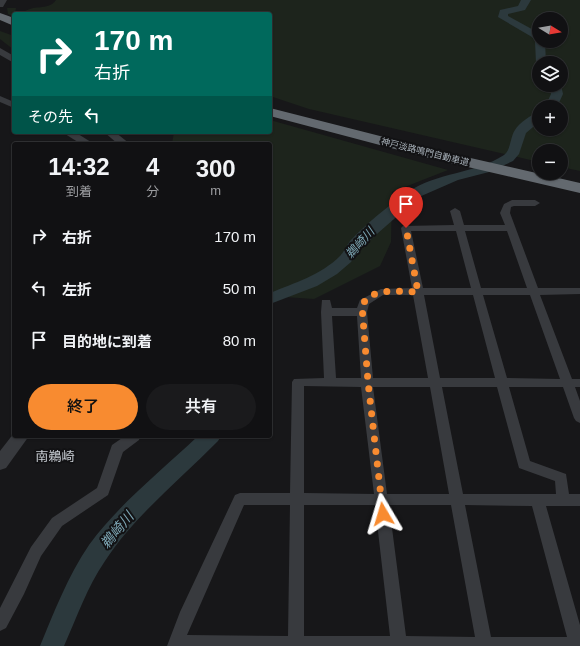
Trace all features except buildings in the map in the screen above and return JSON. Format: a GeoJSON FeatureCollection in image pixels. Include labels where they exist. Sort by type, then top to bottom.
{"type":"FeatureCollection","features":[{"type":"Feature","properties":{"kind":"highway"},"geometry":{"type":"LineString","coordinates":[[0,16],[12,21]]}},
{"type":"Feature","properties":{"kind":"highway"},"geometry":{"type":"LineString","coordinates":[[0,27],[12,31]]}},
{"type":"Feature","properties":{"kind":"highway","name":"神戸淡路鳴門自動車道"},"geometry":{"type":"LineString","coordinates":[[272,103],[375,135],[580,188]]}},
{"type":"Feature","properties":{"kind":"highway","name":"神戸淡路鳴門自動車道"},"geometry":{"type":"LineString","coordinates":[[272,112],[532,167]]}},
{"type":"Feature","properties":{"kind":"highway"},"geometry":{"type":"LineString","coordinates":[[568,174],[580,177]]}},
{"type":"Feature","properties":{"kind":"street"},"geometry":{"type":"LineString","coordinates":[[0,5],[3,0]]}},
{"type":"Feature","properties":{"kind":"street"},"geometry":{"type":"LineString","coordinates":[[0,51],[12,59]]}},
{"type":"Feature","properties":{"kind":"street"},"geometry":{"type":"LineString","coordinates":[[0,99],[12,104]]}},
{"type":"Feature","properties":{"kind":"street"},"geometry":{"type":"LineString","coordinates":[[71,134],[85,142]]}},
{"type":"Feature","properties":{"kind":"street"},"geometry":{"type":"LineString","coordinates":[[112,134],[122,142]]}},
{"type":"Feature","properties":{"kind":"street"},"geometry":{"type":"LineString","coordinates":[[535,202],[512,203],[507,206],[505,213],[534,292],[574,382],[580,418]]}},
{"type":"Feature","properties":{"kind":"street"},"geometry":{"type":"LineString","coordinates":[[455,211],[524,464],[560,478],[563,500]]}},
{"type":"Feature","properties":{"kind":"street"},"geometry":{"type":"LineString","coordinates":[[485,645],[406,228],[511,228]]}},
{"type":"Feature","properties":{"kind":"street"},"geometry":{"type":"LineString","coordinates":[[399,645],[368,382],[362,312],[364,302],[381,292],[580,291]]}},
{"type":"Feature","properties":{"kind":"street"},"geometry":{"type":"LineString","coordinates":[[330,382],[326,307],[362,312]]}},
{"type":"Feature","properties":{"kind":"street"},"geometry":{"type":"LineString","coordinates":[[296,643],[298,382],[574,382]]}},
{"type":"Feature","properties":{"kind":"street"},"geometry":{"type":"LineString","coordinates":[[3,454],[19,438]]}},
{"type":"Feature","properties":{"kind":"street"},"geometry":{"type":"LineString","coordinates":[[0,623],[19,589],[36,552],[57,522],[103,492],[117,448],[131,438]]}},
{"type":"Feature","properties":{"kind":"street"},"geometry":{"type":"LineString","coordinates":[[537,500],[579,645],[399,645],[296,643],[265,645],[175,644],[240,499],[580,500]]}},
{"type":"Feature","properties":{"kind":"shaded area"},"geometry":{"type":"Polygon","coordinates":[[[56,0],[580,0],[580,171],[568,168],[568,144],[532,144],[532,160],[309,109],[272,97],[272,12],[21,12],[33,8],[48,6],[56,0]]]}},
{"type":"Feature","properties":{"kind":"shaded area"},"geometry":{"type":"Polygon","coordinates":[[[7,8],[16,8],[15,12],[12,12],[12,16],[8,14],[7,8]]]}},
{"type":"Feature","properties":{"kind":"shaded area"},"geometry":{"type":"Polygon","coordinates":[[[0,31],[12,35],[12,48],[0,39],[0,31]]]}},
{"type":"Feature","properties":{"kind":"shaded area"},"geometry":{"type":"Polygon","coordinates":[[[272,121],[448,170],[392,192],[391,242],[380,266],[314,299],[272,296],[272,142],[172,142],[174,134],[272,134],[272,121]]]}},
{"type":"Feature","properties":{"kind":"waterway","name":"鵜崎川"},"geometry":{"type":"LineString","coordinates":[[526,0],[522,8],[503,12],[503,17],[532,32]]}},
{"type":"Feature","properties":{"kind":"waterway","name":"鵜崎川"},"geometry":{"type":"LineString","coordinates":[[540,48],[541,56]]}},
{"type":"Feature","properties":{"kind":"waterway","name":"鵜崎川"},"geometry":{"type":"LineString","coordinates":[[554,100],[557,92]]}},
{"type":"Feature","properties":{"kind":"waterway","name":"鵜崎川"},"geometry":{"type":"LineString","coordinates":[[272,298],[311,282],[331,271],[346,259],[355,245],[382,220],[414,194],[453,177],[484,169],[508,158],[513,154],[520,131],[532,122]]}},
{"type":"Feature","properties":{"kind":"waterway","name":"鵜崎川"},"geometry":{"type":"LineString","coordinates":[[52,646],[82,578],[89,565],[106,541],[131,513],[209,438]]}},
{"type":"Feature","properties":{"kind":"district","name":"南鵜崎"},"geometry":{"type":"Point","coordinates":[55,456]}},
{"type":"Feature","properties":{"kind":"route"},"geometry":{"type":"LineString","coordinates":[[383,514],[368,382],[362,306],[368,298],[381,292],[418,292],[406,228]]}}]}
